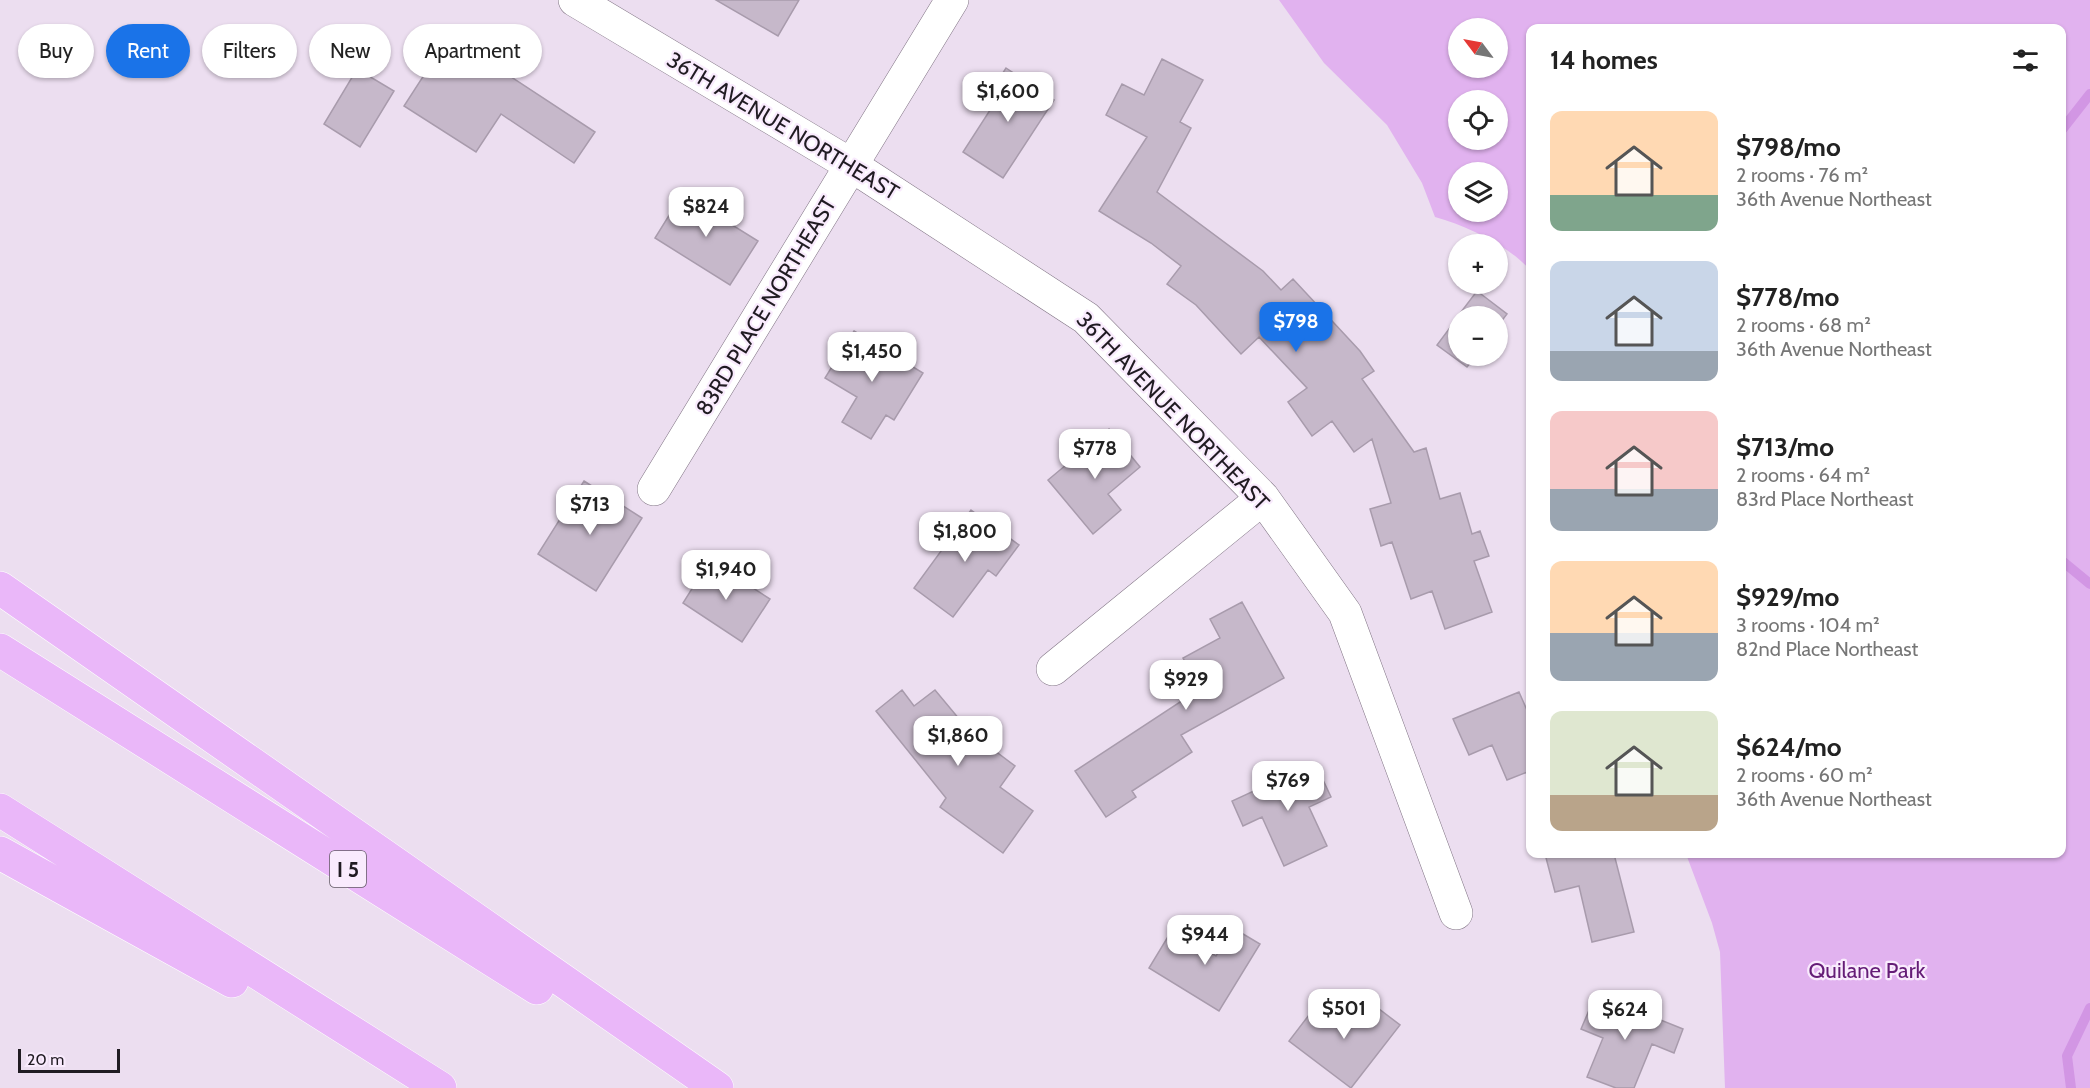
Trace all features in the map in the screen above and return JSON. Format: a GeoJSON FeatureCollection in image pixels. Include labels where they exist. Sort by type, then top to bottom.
{"type":"FeatureCollection","features":[{"type":"Feature","properties":{"kind":"highway"},"geometry":{"type":"LineString","coordinates":[[0,588],[717,1088]]}},
{"type":"Feature","properties":{"kind":"highway","name":"I 5"},"geometry":{"type":"LineString","coordinates":[[0,650],[696,1088]]}},
{"type":"Feature","properties":{"kind":"highway"},"geometry":{"type":"LineString","coordinates":[[0,810],[440,1088]]}},
{"type":"Feature","properties":{"kind":"highway"},"geometry":{"type":"LineString","coordinates":[[0,853],[427,1088]]}},
{"type":"Feature","properties":{"kind":"street","name":"36TH AVENUE NORTHEAST"},"geometry":{"type":"LineString","coordinates":[[575,0],[851,165],[1086,318],[1263,498],[1345,613],[1456,913]]}},
{"type":"Feature","properties":{"kind":"street","name":"83RD PLACE NORTHEAST"},"geometry":{"type":"LineString","coordinates":[[654,489],[952,0]]}},
{"type":"Feature","properties":{"kind":"street"},"geometry":{"type":"LineString","coordinates":[[1053,669],[1263,498]]}},
{"type":"Feature","properties":{"kind":"green space","name":"Quilane Park"},"geometry":{"type":"Polygon","coordinates":[[[1279,0],[2090,0],[2090,1088],[1725,1088],[1720,952],[1712,923],[1688,858],[2066,858],[2066,24],[1526,24],[1526,266],[1508,251],[1508,234],[1477,234],[1449,222],[1508,222],[1508,162],[1448,162],[1448,222],[1435,217],[1422,183],[1387,125],[1324,63],[1279,0]]]}},
{"type":"Feature","properties":{"kind":"building"},"geometry":{"type":"Polygon","coordinates":[[[716,0],[799,0],[778,36],[716,0]]]}},
{"type":"Feature","properties":{"kind":"building"},"geometry":{"type":"Polygon","coordinates":[[[1162,59],[1203,80],[1180,122],[1191,128],[1157,192],[1263,271],[1281,290],[1293,279],[1360,351],[1374,371],[1362,379],[1414,452],[1426,448],[1440,499],[1460,493],[1472,534],[1480,531],[1489,556],[1474,561],[1492,612],[1445,629],[1432,591],[1411,599],[1392,542],[1381,546],[1370,509],[1391,503],[1372,439],[1354,452],[1332,421],[1312,436],[1288,402],[1307,388],[1259,337],[1241,354],[1196,305],[1167,284],[1181,266],[1151,243],[1099,211],[1147,137],[1106,115],[1122,84],[1144,95],[1162,59]]]}},
{"type":"Feature","properties":{"kind":"building"},"geometry":{"type":"Polygon","coordinates":[[[1006,68],[1054,100],[1003,178],[963,152],[994,104],[986,99],[1006,68]]]}},
{"type":"Feature","properties":{"kind":"building"},"geometry":{"type":"Polygon","coordinates":[[[352,78],[372,78],[394,91],[360,147],[324,124],[352,78]]]}},
{"type":"Feature","properties":{"kind":"building"},"geometry":{"type":"Polygon","coordinates":[[[422,78],[513,78],[595,132],[574,163],[501,114],[476,152],[404,106],[422,78]]]}},
{"type":"Feature","properties":{"kind":"building"},"geometry":{"type":"Polygon","coordinates":[[[686,188],[712,204],[708,210],[758,241],[730,285],[655,238],[686,188]]]}},
{"type":"Feature","properties":{"kind":"building"},"geometry":{"type":"Polygon","coordinates":[[[1475,294],[1481,294],[1497,306],[1466,306],[1475,294]]]}},
{"type":"Feature","properties":{"kind":"building"},"geometry":{"type":"Polygon","coordinates":[[[1448,330],[1448,353],[1437,345],[1448,330]]]}},
{"type":"Feature","properties":{"kind":"building"},"geometry":{"type":"Polygon","coordinates":[[[854,331],[923,373],[894,420],[886,415],[871,439],[842,422],[857,397],[825,378],[854,331]]]}},
{"type":"Feature","properties":{"kind":"building"},"geometry":{"type":"Polygon","coordinates":[[[1109,429],[1140,467],[1108,494],[1121,510],[1093,534],[1048,480],[1109,429]]]}},
{"type":"Feature","properties":{"kind":"building"},"geometry":{"type":"Polygon","coordinates":[[[584,481],[642,518],[596,591],[538,554],[584,481]]]}},
{"type":"Feature","properties":{"kind":"building"},"geometry":{"type":"Polygon","coordinates":[[[971,510],[1019,545],[996,576],[988,570],[953,617],[914,588],[971,510]]]}},
{"type":"Feature","properties":{"kind":"building"},"geometry":{"type":"Polygon","coordinates":[[[710,560],[770,599],[742,642],[683,603],[710,560]]]}},
{"type":"Feature","properties":{"kind":"building"},"geometry":{"type":"Polygon","coordinates":[[[1242,602],[1284,678],[1181,735],[1192,752],[1132,791],[1136,797],[1106,817],[1075,771],[1200,689],[1183,658],[1220,638],[1210,619],[1242,602]]]}},
{"type":"Feature","properties":{"kind":"building"},"geometry":{"type":"Polygon","coordinates":[[[902,690],[914,706],[935,690],[970,732],[1015,766],[1000,787],[1033,811],[1003,853],[940,807],[946,798],[876,711],[902,690]]]}},
{"type":"Feature","properties":{"kind":"building"},"geometry":{"type":"Polygon","coordinates":[[[1519,692],[1526,708],[1526,773],[1507,780],[1492,745],[1469,755],[1453,719],[1519,692]]]}},
{"type":"Feature","properties":{"kind":"building"},"geometry":{"type":"Polygon","coordinates":[[[1315,763],[1331,797],[1309,807],[1327,846],[1284,866],[1262,817],[1243,826],[1232,801],[1315,763]]]}},
{"type":"Feature","properties":{"kind":"building"},"geometry":{"type":"Polygon","coordinates":[[[1546,858],[1615,858],[1634,932],[1592,942],[1579,886],[1555,892],[1546,858]]]}},
{"type":"Feature","properties":{"kind":"building"},"geometry":{"type":"Polygon","coordinates":[[[1233,928],[1260,944],[1219,1011],[1149,968],[1172,930],[1216,956],[1233,928]]]}},
{"type":"Feature","properties":{"kind":"building"},"geometry":{"type":"Polygon","coordinates":[[[1596,994],[1683,1029],[1674,1053],[1652,1044],[1634,1088],[1616,1088],[1587,1077],[1603,1038],[1581,1029],[1596,994]]]}},
{"type":"Feature","properties":{"kind":"building"},"geometry":{"type":"Polygon","coordinates":[[[1319,1002],[1352,1026],[1370,1002],[1400,1025],[1351,1088],[1289,1041],[1319,1002]]]}},
{"type":"Feature","properties":{"kind":"waterway"},"geometry":{"type":"LineString","coordinates":[[2066,125],[2090,94]]}},
{"type":"Feature","properties":{"kind":"waterway"},"geometry":{"type":"LineString","coordinates":[[2066,564],[2090,584]]}},
{"type":"Feature","properties":{"kind":"waterway"},"geometry":{"type":"LineString","coordinates":[[2071,1088],[2067,1056],[2090,1008]]}}]}
